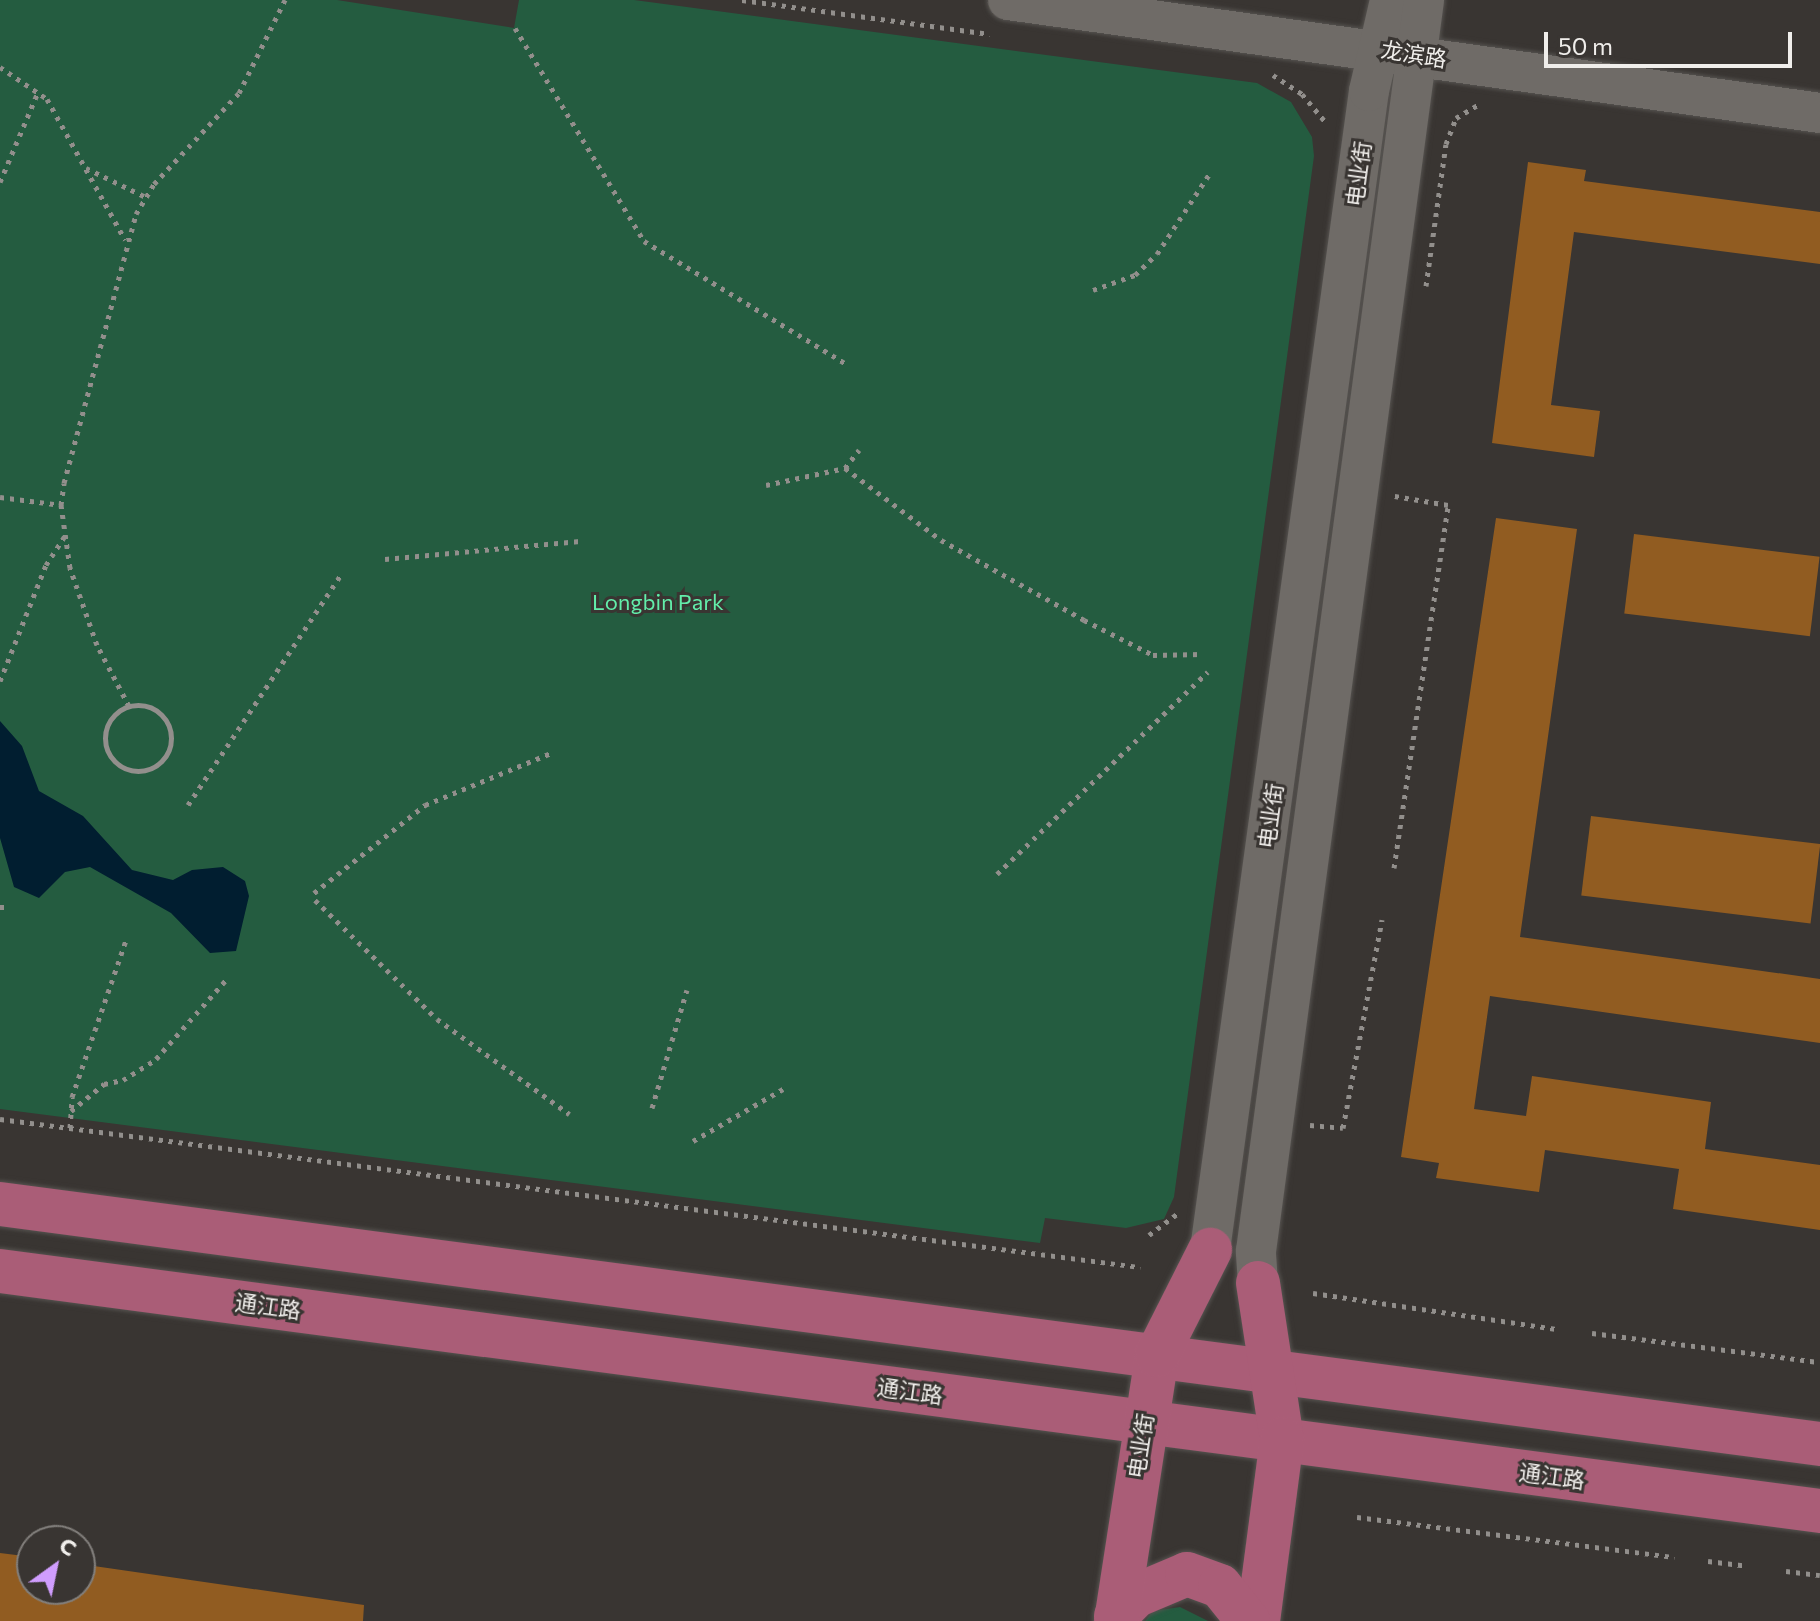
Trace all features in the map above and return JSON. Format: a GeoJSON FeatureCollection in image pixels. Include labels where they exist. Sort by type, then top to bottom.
{"type":"FeatureCollection","features":[{"type":"Feature","properties":{"kind":"main road"},"geometry":{"type":"LineString","coordinates":[[0,1204],[1820,1444]]}},
{"type":"Feature","properties":{"kind":"main road","name":"电业街"},"geometry":{"type":"LineString","coordinates":[[1116,1618],[1142,1422],[1157,1355],[1210,1250]]}},
{"type":"Feature","properties":{"kind":"main road","name":"通江路"},"geometry":{"type":"LineString","coordinates":[[0,1271],[1820,1511]]}},
{"type":"Feature","properties":{"kind":"main road","name":"电业街"},"geometry":{"type":"LineString","coordinates":[[1258,1283],[1282,1439],[1258,1621]]}},
{"type":"Feature","properties":{"kind":"main road"},"geometry":{"type":"LineString","coordinates":[[1116,1618],[1135,1596],[1187,1574],[1220,1586],[1248,1621]]}},
{"type":"Feature","properties":{"kind":"street","name":"电业街"},"geometry":{"type":"LineString","coordinates":[[1210,1250],[1377,48],[1390,0]]}},
{"type":"Feature","properties":{"kind":"street","name":"电业街"},"geometry":{"type":"LineString","coordinates":[[1258,1283],[1256,1251],[1424,0]]}},
{"type":"Feature","properties":{"kind":"street","name":"龙滨路"},"geometry":{"type":"LineString","coordinates":[[1002,17],[1377,48],[1820,113]]}},
{"type":"Feature","properties":{"kind":"path"},"geometry":{"type":"LineString","coordinates":[[129,706],[97,645],[65,535],[61,505],[126,241],[146,197],[239,93],[285,0]]}},
{"type":"Feature","properties":{"kind":"path"},"geometry":{"type":"LineString","coordinates":[[742,0],[1002,17]]}},
{"type":"Feature","properties":{"kind":"path"},"geometry":{"type":"LineString","coordinates":[[515,28],[644,241],[848,365]]}},
{"type":"Feature","properties":{"kind":"path"},"geometry":{"type":"LineString","coordinates":[[0,67],[38,92],[126,241]]}},
{"type":"Feature","properties":{"kind":"path"},"geometry":{"type":"LineString","coordinates":[[1259,71],[1302,94],[1328,126],[1326,142]]}},
{"type":"Feature","properties":{"kind":"path"},"geometry":{"type":"LineString","coordinates":[[0,182],[38,92]]}},
{"type":"Feature","properties":{"kind":"path"},"geometry":{"type":"LineString","coordinates":[[1424,300],[1446,144],[1456,118],[1486,103]]}},
{"type":"Feature","properties":{"kind":"path"},"geometry":{"type":"LineString","coordinates":[[85,168],[146,197]]}},
{"type":"Feature","properties":{"kind":"path"},"geometry":{"type":"LineString","coordinates":[[1093,290],[1135,275],[1157,254],[1210,173]]}},
{"type":"Feature","properties":{"kind":"path"},"geometry":{"type":"LineString","coordinates":[[766,485],[845,468],[859,450]]}},
{"type":"Feature","properties":{"kind":"path"},"geometry":{"type":"LineString","coordinates":[[845,468],[941,540],[1084,620],[1153,655],[1202,654]]}},
{"type":"Feature","properties":{"kind":"path"},"geometry":{"type":"LineString","coordinates":[[1394,868],[1448,505],[1394,497],[1397,484]]}},
{"type":"Feature","properties":{"kind":"path"},"geometry":{"type":"LineString","coordinates":[[0,497],[61,505]]}},
{"type":"Feature","properties":{"kind":"path"},"geometry":{"type":"LineString","coordinates":[[0,681],[46,565],[65,535]]}},
{"type":"Feature","properties":{"kind":"path"},"geometry":{"type":"LineString","coordinates":[[385,559],[580,541]]}},
{"type":"Feature","properties":{"kind":"path"},"geometry":{"type":"LineString","coordinates":[[188,805],[340,576]]}},
{"type":"Feature","properties":{"kind":"path"},"geometry":{"type":"LineString","coordinates":[[997,874],[1208,672]]}},
{"type":"Feature","properties":{"kind":"path"},"geometry":{"type":"LineString","coordinates":[[129,706],[151,707],[167,722],[168,754],[141,772],[119,767],[109,754],[106,728],[129,706]]}},
{"type":"Feature","properties":{"kind":"path"},"geometry":{"type":"LineString","coordinates":[[551,753],[425,805],[315,896],[437,1019],[569,1114]]}},
{"type":"Feature","properties":{"kind":"path"},"geometry":{"type":"LineString","coordinates":[[102,758],[109,754]]}},
{"type":"Feature","properties":{"kind":"path"},"geometry":{"type":"LineString","coordinates":[[1309,1135],[1311,1123],[1343,1128],[1382,920]]}},
{"type":"Feature","properties":{"kind":"path"},"geometry":{"type":"LineString","coordinates":[[70,1128],[71,1111],[126,940]]}},
{"type":"Feature","properties":{"kind":"path"},"geometry":{"type":"LineString","coordinates":[[71,1111],[104,1084],[156,1059],[226,980]]}},
{"type":"Feature","properties":{"kind":"path"},"geometry":{"type":"LineString","coordinates":[[652,1108],[687,990]]}},
{"type":"Feature","properties":{"kind":"path"},"geometry":{"type":"LineString","coordinates":[[693,1141],[783,1089]]}},
{"type":"Feature","properties":{"kind":"path"},"geometry":{"type":"LineString","coordinates":[[0,1119],[1140,1267]]}},
{"type":"Feature","properties":{"kind":"path"},"geometry":{"type":"LineString","coordinates":[[1149,1235],[1179,1211]]}},
{"type":"Feature","properties":{"kind":"path"},"geometry":{"type":"LineString","coordinates":[[1313,1293],[1556,1329]]}},
{"type":"Feature","properties":{"kind":"path"},"geometry":{"type":"LineString","coordinates":[[1592,1333],[1818,1362]]}},
{"type":"Feature","properties":{"kind":"path"},"geometry":{"type":"LineString","coordinates":[[1357,1517],[1674,1557]]}},
{"type":"Feature","properties":{"kind":"path"},"geometry":{"type":"LineString","coordinates":[[1708,1561],[1747,1566]]}},
{"type":"Feature","properties":{"kind":"path"},"geometry":{"type":"LineString","coordinates":[[1786,1571],[1820,1575]]}},
{"type":"Feature","properties":{"kind":"green space","name":"Longbin Park"},"geometry":{"type":"Polygon","coordinates":[[[0,0],[337,0],[514,28],[519,0],[634,0],[1257,83],[1291,102],[1312,137],[1314,156],[1174,1197],[1164,1219],[1126,1228],[1045,1218],[1040,1243],[0,1109],[0,0]]]}},
{"type":"Feature","properties":{"kind":"green space"},"geometry":{"type":"Polygon","coordinates":[[[1180,1607],[1208,1621],[1145,1621],[1153,1611],[1180,1607]]]}},
{"type":"Feature","properties":{"kind":"water"},"geometry":{"type":"Polygon","coordinates":[[[0,721],[22,746],[39,791],[83,816],[132,870],[173,880],[192,870],[223,867],[245,881],[249,896],[236,951],[210,953],[171,913],[90,867],[65,872],[39,898],[14,887],[0,838],[0,721]]]}},
{"type":"Feature","properties":{"kind":"building"},"geometry":{"type":"Polygon","coordinates":[[[1528,162],[1586,170],[1584,181],[1820,212],[1820,264],[1574,232],[1551,405],[1600,411],[1594,457],[1492,443],[1528,162]]]}},
{"type":"Feature","properties":{"kind":"building"},"geometry":{"type":"Polygon","coordinates":[[[1496,518],[1577,529],[1520,937],[1820,979],[1820,1043],[1490,996],[1474,1109],[1526,1116],[1532,1076],[1711,1102],[1705,1149],[1820,1165],[1820,1230],[1673,1209],[1679,1169],[1545,1150],[1539,1192],[1436,1178],[1439,1163],[1401,1157],[1496,518]]]}},
{"type":"Feature","properties":{"kind":"building"},"geometry":{"type":"Polygon","coordinates":[[[1634,534],[1820,557],[1810,636],[1624,613],[1634,534]]]}},
{"type":"Feature","properties":{"kind":"building"},"geometry":{"type":"Polygon","coordinates":[[[1591,816],[1820,844],[1811,924],[1581,895],[1591,816]]]}},
{"type":"Feature","properties":{"kind":"building"},"geometry":{"type":"Polygon","coordinates":[[[0,1553],[16,1555],[16,1605],[96,1605],[96,1566],[364,1605],[363,1621],[0,1621],[0,1553]]]}}]}
